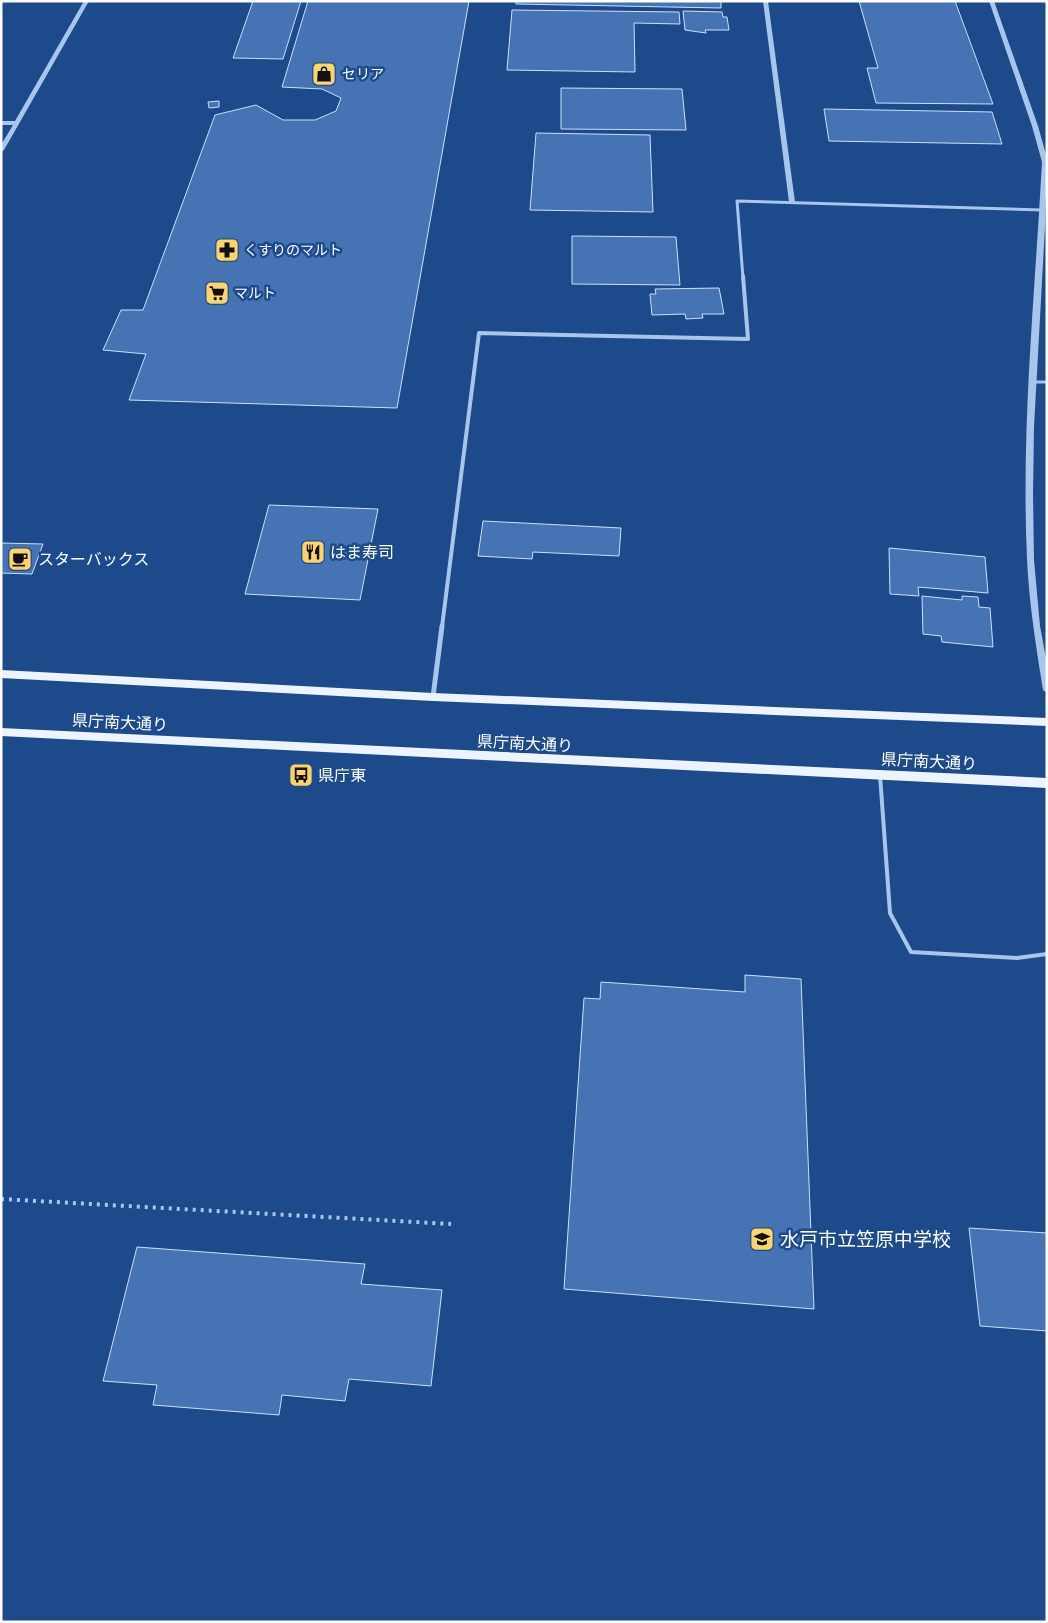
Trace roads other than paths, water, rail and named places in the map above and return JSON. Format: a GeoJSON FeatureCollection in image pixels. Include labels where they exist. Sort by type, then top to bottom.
{"type":"FeatureCollection","features":[{"type":"Feature","properties":{"kind":"main road"},"geometry":{"type":"LineString","coordinates":[[1,674],[433,697],[1047,722]]}},
{"type":"Feature","properties":{"kind":"main road","name":"県庁南大通り"},"geometry":{"type":"LineString","coordinates":[[1,732],[1047,783]]}},
{"type":"Feature","properties":{"kind":"street"},"geometry":{"type":"LineString","coordinates":[[1,150],[87,1]]}},
{"type":"Feature","properties":{"kind":"street"},"geometry":{"type":"LineString","coordinates":[[765,1],[792,202]]}},
{"type":"Feature","properties":{"kind":"street"},"geometry":{"type":"LineString","coordinates":[[991,1],[1035,126],[1045,162],[1043,210],[1039,243],[1033,382],[1031,532],[1035,620],[1047,690]]}},
{"type":"Feature","properties":{"kind":"street"},"geometry":{"type":"LineString","coordinates":[[1,123],[16,123]]}},
{"type":"Feature","properties":{"kind":"street"},"geometry":{"type":"LineString","coordinates":[[433,697],[479,333],[748,339],[736,201],[1043,210]]}},
{"type":"Feature","properties":{"kind":"lane"},"geometry":{"type":"LineString","coordinates":[[1033,382],[1047,382]]}},
{"type":"Feature","properties":{"kind":"lane"},"geometry":{"type":"LineString","coordinates":[[880,775],[890,913],[911,952],[1017,958],[1047,954]]}},
{"type":"Feature","properties":{"kind":"place","name":"セリア"},"geometry":{"type":"Point","coordinates":[324,74]}},
{"type":"Feature","properties":{"kind":"place","name":"くすりのマルト"},"geometry":{"type":"Point","coordinates":[227,250]}},
{"type":"Feature","properties":{"kind":"place","name":"マルト"},"geometry":{"type":"Point","coordinates":[217,293]}},
{"type":"Feature","properties":{"kind":"place","name":"はま寿司"},"geometry":{"type":"Point","coordinates":[313,552]}},
{"type":"Feature","properties":{"kind":"place","name":"スターバックス"},"geometry":{"type":"Point","coordinates":[20,559]}},
{"type":"Feature","properties":{"kind":"place","name":"県庁東"},"geometry":{"type":"Point","coordinates":[301,775]}},
{"type":"Feature","properties":{"kind":"place","name":"水戸市立笠原中学校"},"geometry":{"type":"Point","coordinates":[762,1239]}}]}
